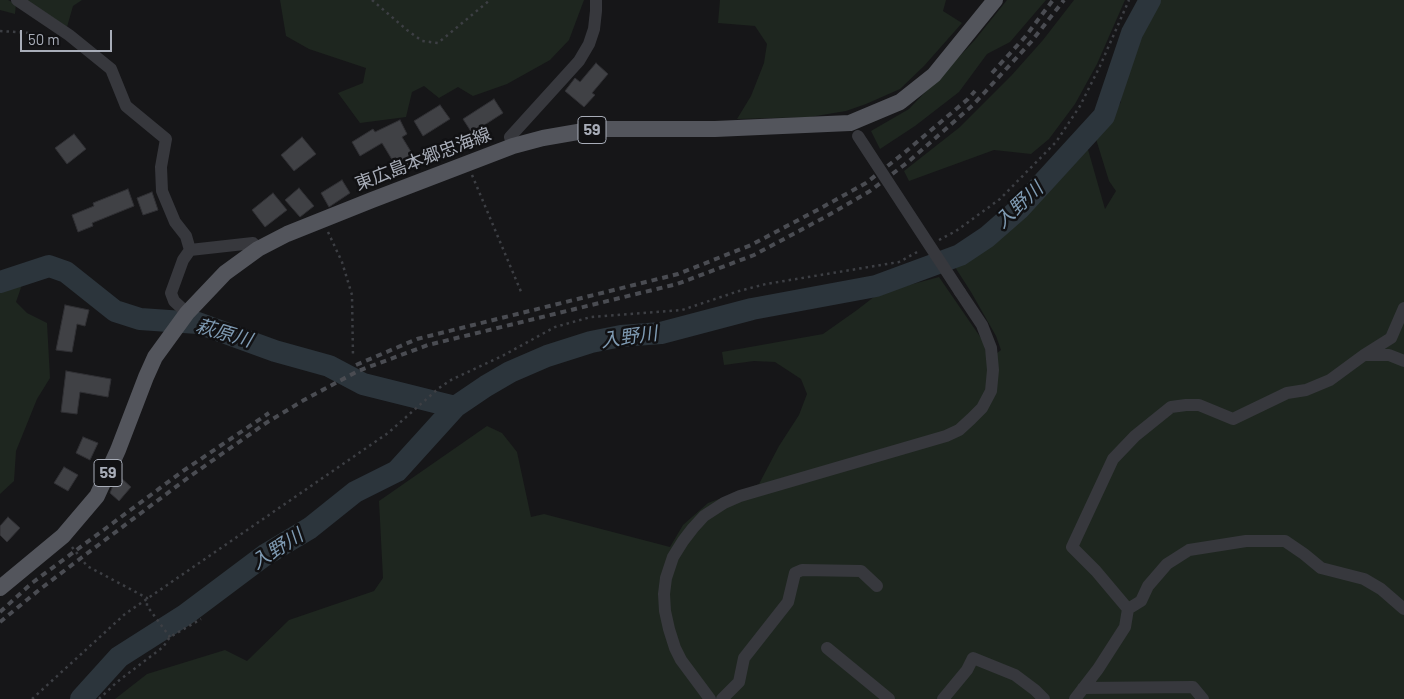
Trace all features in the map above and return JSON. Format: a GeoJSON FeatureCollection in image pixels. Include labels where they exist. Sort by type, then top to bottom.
{"type":"FeatureCollection","features":[{"type":"Feature","properties":{"kind":"main road","name":"東広島本郷忠海線"},"geometry":{"type":"LineString","coordinates":[[0,588],[63,536],[97,496],[118,450],[155,357],[187,313],[225,273],[258,249],[287,234],[322,220],[513,146],[542,138],[596,129],[854,129],[900,102],[934,75],[995,0]]}},
{"type":"Feature","properties":{"kind":"street"},"geometry":{"type":"LineString","coordinates":[[17,0],[69,35],[111,69],[126,106],[166,139],[161,167],[162,191],[175,222],[186,236],[190,250]]}},
{"type":"Feature","properties":{"kind":"street"},"geometry":{"type":"LineString","coordinates":[[513,146],[510,137],[579,61],[589,44],[594,29],[596,0]]}},
{"type":"Feature","properties":{"kind":"street"},"geometry":{"type":"LineString","coordinates":[[710,699],[681,660],[664,610],[666,578],[673,557],[693,528],[704,516],[724,503],[740,496],[946,436],[959,430],[982,408],[991,391],[994,370],[991,348],[982,325],[854,129]]}},
{"type":"Feature","properties":{"kind":"street"},"geometry":{"type":"LineString","coordinates":[[187,313],[174,301],[171,292],[183,260],[190,250],[253,243],[258,249]]}},
{"type":"Feature","properties":{"kind":"street"},"geometry":{"type":"LineString","coordinates":[[1128,609],[1096,571],[1072,547],[1113,459],[1135,436],[1170,407],[1199,405],[1233,419],[1287,393],[1306,390],[1330,380],[1364,355],[1392,338],[1404,308]]}},
{"type":"Feature","properties":{"kind":"street"},"geometry":{"type":"LineString","coordinates":[[1364,355],[1389,355],[1404,361]]}},
{"type":"Feature","properties":{"kind":"street"},"geometry":{"type":"LineString","coordinates":[[1075,699],[1098,670],[1125,627],[1128,609],[1141,601],[1148,586],[1167,564],[1190,550],[1246,541],[1285,541],[1321,568],[1364,579],[1381,589],[1404,609]]}},
{"type":"Feature","properties":{"kind":"street"},"geometry":{"type":"LineString","coordinates":[[722,699],[739,682],[744,658],[788,602],[795,573],[802,570],[861,571],[877,586]]}},
{"type":"Feature","properties":{"kind":"street"},"geometry":{"type":"LineString","coordinates":[[827,648],[889,699]]}},
{"type":"Feature","properties":{"kind":"street"},"geometry":{"type":"LineString","coordinates":[[943,699],[967,670],[973,658],[1016,675],[1036,690],[1044,699]]}},
{"type":"Feature","properties":{"kind":"street"},"geometry":{"type":"LineString","coordinates":[[1083,688],[1193,687],[1203,699]]}},
{"type":"Feature","properties":{"kind":"path"},"geometry":{"type":"LineString","coordinates":[[372,0],[401,26],[422,41],[438,43],[490,0]]}},
{"type":"Feature","properties":{"kind":"path"},"geometry":{"type":"LineString","coordinates":[[931,244],[956,231],[1000,199],[1056,142],[1080,106],[1129,0]]}},
{"type":"Feature","properties":{"kind":"path"},"geometry":{"type":"LineString","coordinates":[[0,31],[69,35]]}},
{"type":"Feature","properties":{"kind":"path"},"geometry":{"type":"LineString","coordinates":[[467,164],[522,294]]}},
{"type":"Feature","properties":{"kind":"path"},"geometry":{"type":"LineString","coordinates":[[322,220],[342,262],[352,295],[353,356]]}},
{"type":"Feature","properties":{"kind":"path"},"geometry":{"type":"LineString","coordinates":[[32,699],[125,614],[388,433],[439,388],[555,327],[591,317],[682,310],[766,284],[899,262],[923,249]]}},
{"type":"Feature","properties":{"kind":"path"},"geometry":{"type":"LineString","coordinates":[[63,536],[88,566],[147,598]]}},
{"type":"Feature","properties":{"kind":"path"},"geometry":{"type":"LineString","coordinates":[[147,598],[147,606],[170,637]]}},
{"type":"Feature","properties":{"kind":"path"},"geometry":{"type":"LineString","coordinates":[[99,699],[117,682],[163,647],[170,637],[201,619]]}},
{"type":"Feature","properties":{"kind":"shaded area"},"geometry":{"type":"Polygon","coordinates":[[[0,0],[8,0],[16,4],[15,14],[0,10],[0,0]]]}},
{"type":"Feature","properties":{"kind":"shaded area"},"geometry":{"type":"Polygon","coordinates":[[[26,0],[82,0],[73,6],[67,27],[26,0]]]}},
{"type":"Feature","properties":{"kind":"shaded area"},"geometry":{"type":"Polygon","coordinates":[[[280,0],[584,0],[569,40],[550,60],[507,84],[473,96],[458,87],[439,98],[424,86],[412,92],[406,117],[360,123],[338,93],[363,83],[366,68],[309,49],[286,36],[280,0]]]}},
{"type":"Feature","properties":{"kind":"shaded area"},"geometry":{"type":"Polygon","coordinates":[[[720,0],[946,0],[943,11],[962,23],[924,66],[900,89],[866,104],[846,111],[810,117],[737,119],[751,96],[764,63],[767,44],[755,26],[718,23],[720,0]]]}},
{"type":"Feature","properties":{"kind":"shaded area"},"geometry":{"type":"Polygon","coordinates":[[[1007,0],[1046,0],[1010,42],[987,54],[959,92],[915,126],[880,149],[871,131],[909,109],[974,41],[1007,0]]]}},
{"type":"Feature","properties":{"kind":"shaded area"},"geometry":{"type":"Polygon","coordinates":[[[1074,0],[1125,0],[1097,64],[1075,104],[1049,139],[1031,154],[994,150],[909,181],[904,171],[960,127],[1011,76],[1043,40],[1074,0]]]}},
{"type":"Feature","properties":{"kind":"shaded area"},"geometry":{"type":"Polygon","coordinates":[[[1160,0],[1404,0],[1404,699],[115,699],[147,674],[225,650],[247,661],[289,620],[374,591],[383,578],[379,501],[487,426],[502,433],[517,452],[531,517],[544,514],[670,547],[683,525],[708,503],[759,484],[779,446],[799,415],[807,394],[801,379],[775,362],[754,361],[724,365],[722,352],[823,334],[879,293],[939,277],[983,341],[988,360],[1001,350],[996,336],[953,264],[1007,231],[1057,181],[1087,146],[1105,209],[1116,191],[1109,181],[1096,139],[1121,102],[1117,87],[1123,60],[1141,25],[1160,0]]]}},
{"type":"Feature","properties":{"kind":"shaded area"},"geometry":{"type":"Polygon","coordinates":[[[24,279],[16,302],[27,313],[47,323],[50,378],[37,399],[16,451],[14,481],[0,494],[0,285],[24,279]]]}},
{"type":"Feature","properties":{"kind":"building"},"geometry":{"type":"Polygon","coordinates":[[[596,63],[608,74],[592,93],[595,95],[584,107],[565,91],[575,78],[580,82],[596,63]]]}},
{"type":"Feature","properties":{"kind":"building"},"geometry":{"type":"Polygon","coordinates":[[[494,99],[503,113],[472,133],[463,119],[494,99]]]}},
{"type":"Feature","properties":{"kind":"building"},"geometry":{"type":"Polygon","coordinates":[[[440,105],[450,119],[423,136],[414,121],[440,105]]]}},
{"type":"Feature","properties":{"kind":"building"},"geometry":{"type":"Polygon","coordinates":[[[400,120],[407,134],[402,137],[416,160],[399,171],[382,143],[360,156],[352,142],[373,129],[375,132],[400,120]]]}},
{"type":"Feature","properties":{"kind":"building"},"geometry":{"type":"Polygon","coordinates":[[[74,134],[86,149],[67,164],[55,148],[74,134]]]}},
{"type":"Feature","properties":{"kind":"building"},"geometry":{"type":"Polygon","coordinates":[[[302,137],[316,154],[294,171],[281,155],[302,137]]]}},
{"type":"Feature","properties":{"kind":"building"},"geometry":{"type":"Polygon","coordinates":[[[342,180],[350,193],[329,207],[321,193],[342,180]]]}},
{"type":"Feature","properties":{"kind":"building"},"geometry":{"type":"Polygon","coordinates":[[[299,188],[314,206],[300,217],[285,200],[299,188]]]}},
{"type":"Feature","properties":{"kind":"building"},"geometry":{"type":"Polygon","coordinates":[[[128,189],[134,206],[92,223],[93,226],[78,232],[72,215],[94,206],[93,203],[128,189]]]}},
{"type":"Feature","properties":{"kind":"building"},"geometry":{"type":"Polygon","coordinates":[[[152,192],[158,210],[143,215],[137,198],[152,192]]]}},
{"type":"Feature","properties":{"kind":"building"},"geometry":{"type":"Polygon","coordinates":[[[273,193],[287,210],[265,227],[252,210],[273,193]]]}},
{"type":"Feature","properties":{"kind":"building"},"geometry":{"type":"Polygon","coordinates":[[[65,305],[89,310],[85,326],[77,324],[72,352],[56,350],[65,305]]]}},
{"type":"Feature","properties":{"kind":"building"},"geometry":{"type":"Polygon","coordinates":[[[66,371],[111,379],[108,397],[80,392],[77,414],[61,412],[66,371]]]}},
{"type":"Feature","properties":{"kind":"building"},"geometry":{"type":"Polygon","coordinates":[[[83,437],[98,443],[90,460],[76,453],[83,437]]]}},
{"type":"Feature","properties":{"kind":"building"},"geometry":{"type":"Polygon","coordinates":[[[64,467],[78,475],[68,491],[54,483],[64,467]]]}},
{"type":"Feature","properties":{"kind":"building"},"geometry":{"type":"Polygon","coordinates":[[[120,477],[131,487],[119,501],[110,493],[114,483],[120,477]]]}},
{"type":"Feature","properties":{"kind":"building"},"geometry":{"type":"Polygon","coordinates":[[[8,517],[20,528],[7,542],[0,535],[0,526],[8,517]]]}},
{"type":"Feature","properties":{"kind":"waterway","name":"入野川"},"geometry":{"type":"LineString","coordinates":[[81,699],[119,657],[185,615],[265,555],[310,528],[355,492],[397,471],[455,407],[510,372],[547,356],[591,342],[621,336],[661,333],[752,309],[876,286],[960,255],[987,237],[1019,209],[1104,116],[1132,33],[1150,0]]}},
{"type":"Feature","properties":{"kind":"waterway","name":"萩原川"},"geometry":{"type":"LineString","coordinates":[[0,282],[49,266],[66,272],[115,311],[140,319],[198,323],[275,351],[329,366],[363,384],[455,407]]}},
{"type":"Feature","properties":{"kind":"railway"},"geometry":{"type":"LineString","coordinates":[[992,73],[1025,37],[1053,0]]}},
{"type":"Feature","properties":{"kind":"railway"},"geometry":{"type":"LineString","coordinates":[[0,622],[39,590],[189,477],[266,423],[358,371],[428,345],[677,284],[754,255],[870,191],[908,162],[973,105],[1031,42],[1064,0]]}},
{"type":"Feature","properties":{"kind":"railway"},"geometry":{"type":"LineString","coordinates":[[356,365],[417,339],[678,274],[751,245],[866,183],[968,99],[975,91]]}},
{"type":"Feature","properties":{"kind":"railway"},"geometry":{"type":"LineString","coordinates":[[0,612],[32,583],[183,471],[269,413]]}}]}
